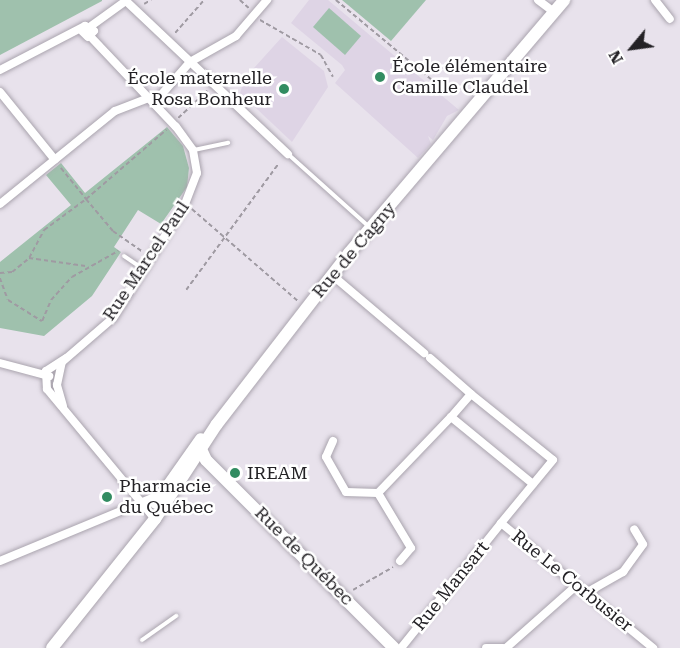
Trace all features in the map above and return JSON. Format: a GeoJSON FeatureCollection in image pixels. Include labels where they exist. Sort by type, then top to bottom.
{"type":"FeatureCollection","features":[{"type":"Feature","properties":{"kind":"main road","name":"Rue de Cagny"},"geometry":{"type":"LineString","coordinates":[[149,512],[200,460],[200,440],[215,429],[332,275],[564,0]]}},
{"type":"Feature","properties":{"kind":"main road"},"geometry":{"type":"LineString","coordinates":[[200,460],[215,429]]}},
{"type":"Feature","properties":{"kind":"main road"},"geometry":{"type":"LineString","coordinates":[[200,440],[200,460]]}},
{"type":"Feature","properties":{"kind":"main road","name":"Rue de Cagny"},"geometry":{"type":"LineString","coordinates":[[57,646],[110,572],[162,493],[200,460]]}},
{"type":"Feature","properties":{"kind":"main road","name":"Rue de Québec"},"geometry":{"type":"LineString","coordinates":[[200,460],[394,648]]}},
{"type":"Feature","properties":{"kind":"street"},"geometry":{"type":"LineString","coordinates":[[0,70],[82,31],[126,0],[288,154]]}},
{"type":"Feature","properties":{"kind":"street"},"geometry":{"type":"LineString","coordinates":[[0,204],[115,111],[151,101],[190,62],[236,36],[267,0]]}},
{"type":"Feature","properties":{"kind":"street"},"geometry":{"type":"LineString","coordinates":[[538,0],[554,12]]}},
{"type":"Feature","properties":{"kind":"street"},"geometry":{"type":"LineString","coordinates":[[655,0],[670,19]]}},
{"type":"Feature","properties":{"kind":"street"},"geometry":{"type":"LineString","coordinates":[[90,36],[91,26]]}},
{"type":"Feature","properties":{"kind":"street"},"geometry":{"type":"LineString","coordinates":[[82,31],[90,36],[173,123],[193,150]]}},
{"type":"Feature","properties":{"kind":"street"},"geometry":{"type":"LineString","coordinates":[[0,92],[55,160]]}},
{"type":"Feature","properties":{"kind":"street","name":"Rue Marcel Paul"},"geometry":{"type":"LineString","coordinates":[[45,375],[113,318],[185,204],[197,173],[193,150]]}},
{"type":"Feature","properties":{"kind":"street","name":"Rue Le Corbusier"},"geometry":{"type":"LineString","coordinates":[[332,275],[553,460],[501,524],[653,648]]}},
{"type":"Feature","properties":{"kind":"street","name":"Rue Marcel Paul"},"geometry":{"type":"LineString","coordinates":[[58,378],[67,357]]}},
{"type":"Feature","properties":{"kind":"street"},"geometry":{"type":"LineString","coordinates":[[0,363],[58,378],[63,406]]}},
{"type":"Feature","properties":{"kind":"street"},"geometry":{"type":"LineString","coordinates":[[0,561],[43,540],[149,512],[47,389],[45,375]]}},
{"type":"Feature","properties":{"kind":"street"},"geometry":{"type":"LineString","coordinates":[[333,441],[326,457],[346,492],[378,493],[471,393]]}},
{"type":"Feature","properties":{"kind":"street"},"geometry":{"type":"LineString","coordinates":[[451,417],[533,484]]}},
{"type":"Feature","properties":{"kind":"street"},"geometry":{"type":"LineString","coordinates":[[378,493],[411,548],[400,561]]}},
{"type":"Feature","properties":{"kind":"street","name":"Rue Mansart"},"geometry":{"type":"LineString","coordinates":[[401,648],[501,524]]}},
{"type":"Feature","properties":{"kind":"street"},"geometry":{"type":"LineString","coordinates":[[586,593],[623,572],[643,544],[634,528]]}},
{"type":"Feature","properties":{"kind":"street"},"geometry":{"type":"LineString","coordinates":[[486,648],[505,648],[577,585]]}},
{"type":"Feature","properties":{"kind":"lane"},"geometry":{"type":"LineString","coordinates":[[193,150],[228,143]]}},
{"type":"Feature","properties":{"kind":"lane"},"geometry":{"type":"LineString","coordinates":[[288,154],[371,228]]}},
{"type":"Feature","properties":{"kind":"lane"},"geometry":{"type":"LineString","coordinates":[[124,256],[144,269]]}},
{"type":"Feature","properties":{"kind":"lane"},"geometry":{"type":"LineString","coordinates":[[142,640],[176,616]]}},
{"type":"Feature","properties":{"kind":"path"},"geometry":{"type":"LineString","coordinates":[[168,41],[204,0]]}},
{"type":"Feature","properties":{"kind":"path"},"geometry":{"type":"LineString","coordinates":[[240,0],[279,36],[286,33],[321,55],[333,76]]}},
{"type":"Feature","properties":{"kind":"path"},"geometry":{"type":"LineString","coordinates":[[336,0],[449,94]]}},
{"type":"Feature","properties":{"kind":"path"},"geometry":{"type":"LineString","coordinates":[[0,273],[12,272],[28,258],[44,230],[86,199],[173,123],[213,83]]}},
{"type":"Feature","properties":{"kind":"path"},"geometry":{"type":"LineString","coordinates":[[55,160],[86,199],[133,246],[152,258]]}},
{"type":"Feature","properties":{"kind":"path"},"geometry":{"type":"LineString","coordinates":[[186,290],[279,163]]}},
{"type":"Feature","properties":{"kind":"path"},"geometry":{"type":"LineString","coordinates":[[185,204],[227,235],[306,309]]}},
{"type":"Feature","properties":{"kind":"path"},"geometry":{"type":"LineString","coordinates":[[0,278],[8,300],[42,321],[60,288],[86,266],[133,246]]}},
{"type":"Feature","properties":{"kind":"path"},"geometry":{"type":"LineString","coordinates":[[28,258],[86,266]]}},
{"type":"Feature","properties":{"kind":"path"},"geometry":{"type":"LineString","coordinates":[[347,600],[352,591],[400,561]]}},
{"type":"Feature","properties":{"kind":"shaded area","name":"École élémentaire Camille Claudel"},"geometry":{"type":"Polygon","coordinates":[[[309,0],[328,0],[459,110],[447,116],[433,140],[428,136],[431,144],[418,158],[335,83],[345,70],[342,65],[291,23],[309,0]]]}},
{"type":"Feature","properties":{"kind":"shaded area","name":"École maternelle Rosa Bonheur"},"geometry":{"type":"Polygon","coordinates":[[[282,37],[324,71],[328,87],[292,142],[240,93],[245,78],[282,37]]]}},
{"type":"Feature","properties":{"kind":"green space"},"geometry":{"type":"Polygon","coordinates":[[[0,0],[102,0],[102,1],[0,55],[0,0]]]}},
{"type":"Feature","properties":{"kind":"green space"},"geometry":{"type":"Polygon","coordinates":[[[342,0],[426,0],[391,41],[342,0]]]}},
{"type":"Feature","properties":{"kind":"green space"},"geometry":{"type":"Polygon","coordinates":[[[329,8],[361,36],[345,55],[313,27],[329,8]]]}},
{"type":"Feature","properties":{"kind":"green space"},"geometry":{"type":"Polygon","coordinates":[[[167,127],[183,146],[189,168],[187,187],[161,224],[138,210],[114,247],[121,252],[92,296],[44,336],[0,328],[0,262],[71,205],[46,175],[61,163],[85,193],[167,127]]]}},
{"type":"Feature","properties":{"kind":"place","name":"École élémentaire Camille Claudel"},"geometry":{"type":"Point","coordinates":[380,77]}},
{"type":"Feature","properties":{"kind":"place","name":"École maternelle Rosa Bonheur"},"geometry":{"type":"Point","coordinates":[284,89]}},
{"type":"Feature","properties":{"kind":"place","name":"IREAM"},"geometry":{"type":"Point","coordinates":[235,473]}},
{"type":"Feature","properties":{"kind":"place","name":"Pharmacie du Québec"},"geometry":{"type":"Point","coordinates":[107,497]}}]}
